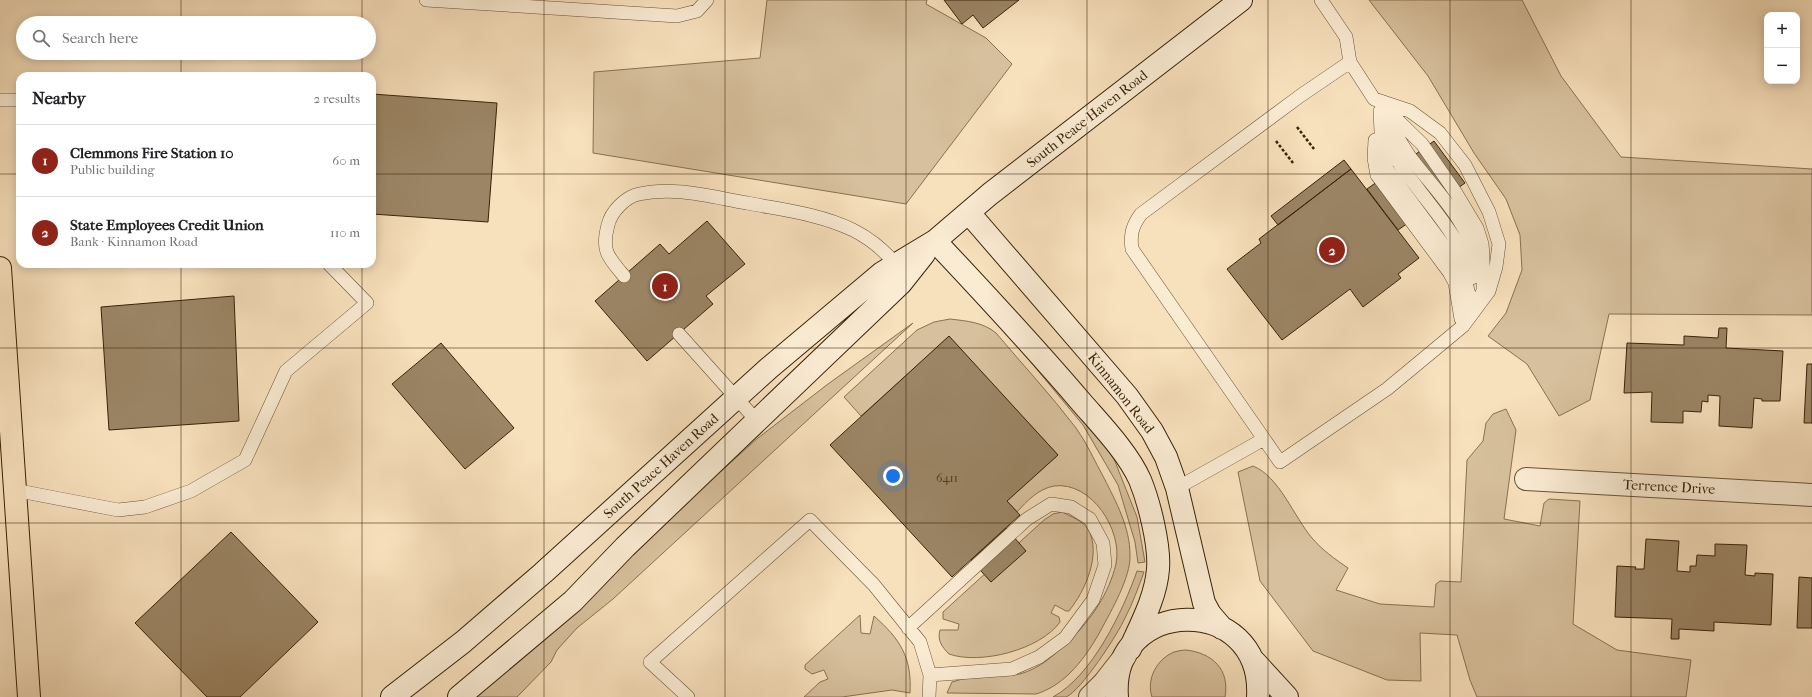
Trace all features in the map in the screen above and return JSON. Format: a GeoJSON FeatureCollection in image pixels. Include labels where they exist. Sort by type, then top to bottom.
{"type":"FeatureCollection","features":[{"type":"Feature","properties":{"kind":"main road","name":"South Peace Haven Road"},"geometry":{"type":"LineString","coordinates":[[459,697],[573,601],[625,547],[757,421],[902,270],[990,194],[1241,0]]}},
{"type":"Feature","properties":{"kind":"main road","name":"Kinnamon Road"},"geometry":{"type":"LineString","coordinates":[[969,213],[1070,328],[1136,408],[1161,447],[1177,488],[1202,595],[1210,614],[1222,628],[1240,642],[1251,659],[1287,697]]}},
{"type":"Feature","properties":{"kind":"main road","name":"Kinnamon Road"},"geometry":{"type":"LineString","coordinates":[[936,241],[1067,386],[1116,444],[1140,480],[1149,510],[1157,546],[1158,569],[1149,607],[1127,652],[1118,676],[1117,697]]}},
{"type":"Feature","properties":{"kind":"main road"},"geometry":{"type":"LineString","coordinates":[[0,268],[29,697]]}},
{"type":"Feature","properties":{"kind":"main road","name":"South Peace Haven Road"},"geometry":{"type":"LineString","coordinates":[[392,697],[463,642],[543,573],[735,398],[870,283],[902,270]]}},
{"type":"Feature","properties":{"kind":"main road","name":"Terrence Drive"},"geometry":{"type":"LineString","coordinates":[[1526,479],[1812,495]]}},
{"type":"Feature","properties":{"kind":"main road","name":"Kinnamon Road"},"geometry":{"type":"LineString","coordinates":[[1127,652],[1148,631],[1172,620],[1198,619],[1222,628]]}},
{"type":"Feature","properties":{"kind":"main road"},"geometry":{"type":"LineString","coordinates":[[1090,697],[1104,683],[1127,652]]}},
{"type":"Feature","properties":{"kind":"main road","name":"Kinnamon Road"},"geometry":{"type":"LineString","coordinates":[[1251,659],[1258,682],[1258,697]]}},
{"type":"Feature","properties":{"kind":"lane"},"geometry":{"type":"LineString","coordinates":[[426,0],[677,16],[697,11],[707,0]]}},
{"type":"Feature","properties":{"kind":"lane"},"geometry":{"type":"LineString","coordinates":[[1321,0],[1346,37],[1350,62],[1383,112],[1387,124],[1390,149],[1465,256],[1472,277],[1474,293],[1463,326]]}},
{"type":"Feature","properties":{"kind":"lane"},"geometry":{"type":"LineString","coordinates":[[1350,62],[1300,96],[1141,214],[1134,223],[1132,231],[1132,249],[1280,462],[1387,389],[1463,326],[1489,291],[1496,267],[1499,244],[1489,212],[1465,166],[1440,133],[1410,111],[1374,99]]}},
{"type":"Feature","properties":{"kind":"lane"},"geometry":{"type":"LineString","coordinates":[[1374,99],[1377,113],[1374,158],[1377,175],[1455,283],[1463,326]]}},
{"type":"Feature","properties":{"kind":"lane"},"geometry":{"type":"LineString","coordinates":[[1374,99],[1395,116],[1422,144],[1456,193],[1477,228],[1482,244],[1483,291],[1463,326]]}},
{"type":"Feature","properties":{"kind":"lane"},"geometry":{"type":"LineString","coordinates":[[0,100],[16,100]]}},
{"type":"Feature","properties":{"kind":"lane"},"geometry":{"type":"LineString","coordinates":[[624,276],[607,256],[604,238],[609,220],[620,205],[637,195],[665,191],[718,198],[821,218],[854,230],[872,242],[902,270]]}},
{"type":"Feature","properties":{"kind":"lane"},"geometry":{"type":"LineString","coordinates":[[14,490],[118,510],[146,507],[191,491],[245,460],[286,371],[367,303],[333,268]]}},
{"type":"Feature","properties":{"kind":"lane"},"geometry":{"type":"LineString","coordinates":[[679,334],[757,421]]}},
{"type":"Feature","properties":{"kind":"lane"},"geometry":{"type":"LineString","coordinates":[[1177,488],[1264,439]]}},
{"type":"Feature","properties":{"kind":"lane"},"geometry":{"type":"LineString","coordinates":[[908,628],[1027,519],[1051,504],[1071,507],[1090,519],[1103,543],[1105,565],[1093,600],[1065,638],[1039,657],[1012,669],[930,675]]}},
{"type":"Feature","properties":{"kind":"lane"},"geometry":{"type":"LineString","coordinates":[[688,697],[650,662],[810,520],[874,584],[920,642],[930,675],[929,697]]}},
{"type":"Feature","properties":{"kind":"path"},"geometry":{"type":"LineString","coordinates":[[1294,124],[1314,149]]}},
{"type":"Feature","properties":{"kind":"path"},"geometry":{"type":"LineString","coordinates":[[1274,138],[1293,163]]}},
{"type":"Feature","properties":{"kind":"shaded area"},"geometry":{"type":"Polygon","coordinates":[[[767,0],[927,0],[926,4],[986,38],[1012,64],[906,204],[593,153],[594,72],[760,58],[767,0]]]}},
{"type":"Feature","properties":{"kind":"shaded area"},"geometry":{"type":"Polygon","coordinates":[[[1369,0],[1522,0],[1561,76],[1621,157],[1812,169],[1812,315],[1609,314],[1590,400],[1559,416],[1527,364],[1488,336],[1506,313],[1522,270],[1520,235],[1506,199],[1474,153],[1428,76],[1369,0]]]}},
{"type":"Feature","properties":{"kind":"shaded area"},"geometry":{"type":"Polygon","coordinates":[[[950,319],[968,321],[991,329],[1057,404],[1076,428],[1087,446],[1118,506],[1128,535],[1130,555],[1127,573],[1120,594],[1101,630],[1082,660],[1066,677],[1047,690],[1036,694],[947,693],[952,682],[966,678],[1018,674],[1041,665],[1058,651],[1085,624],[1104,596],[1116,564],[1117,551],[1114,537],[1102,510],[1080,491],[1068,487],[1054,486],[1043,490],[1029,500],[1017,512],[1007,501],[1058,455],[949,337],[861,416],[844,397],[917,330],[934,322],[950,319]]]}},
{"type":"Feature","properties":{"kind":"shaded area"},"geometry":{"type":"Polygon","coordinates":[[[913,323],[613,599],[577,628],[557,650],[551,662],[517,697],[469,697],[758,438],[828,384],[913,323]]]}},
{"type":"Feature","properties":{"kind":"shaded area"},"geometry":{"type":"Polygon","coordinates":[[[1005,331],[1098,434],[1114,459],[1137,517],[1145,562],[1138,563],[1135,542],[1118,485],[1083,425],[1005,331]]]}},
{"type":"Feature","properties":{"kind":"shaded area"},"geometry":{"type":"Polygon","coordinates":[[[1506,409],[1516,430],[1504,519],[1540,526],[1544,503],[1549,499],[1580,501],[1573,624],[1617,650],[1691,660],[1686,697],[1477,697],[1470,680],[1457,635],[1420,633],[1421,681],[1387,680],[1313,651],[1260,581],[1238,472],[1253,466],[1262,471],[1271,479],[1286,498],[1305,529],[1316,542],[1348,568],[1336,590],[1380,604],[1434,607],[1436,584],[1440,581],[1461,582],[1467,460],[1483,441],[1486,423],[1493,414],[1506,409]]]}},
{"type":"Feature","properties":{"kind":"shaded area"},"geometry":{"type":"Polygon","coordinates":[[[1062,512],[1086,526],[1092,539],[1093,550],[1090,572],[1086,583],[1069,611],[1055,605],[1051,613],[1059,617],[1060,622],[1051,632],[1039,640],[1009,653],[977,658],[949,654],[941,643],[939,637],[940,630],[958,630],[959,624],[943,619],[943,612],[1044,520],[1053,514],[1062,512]]]}},
{"type":"Feature","properties":{"kind":"shaded area"},"geometry":{"type":"Polygon","coordinates":[[[1137,571],[1144,572],[1121,626],[1107,648],[1089,674],[1073,693],[1066,697],[1053,697],[1081,674],[1093,658],[1115,623],[1137,571]]]}},
{"type":"Feature","properties":{"kind":"shaded area"},"geometry":{"type":"Polygon","coordinates":[[[860,615],[861,633],[870,634],[874,616],[883,624],[897,641],[909,669],[910,693],[892,690],[842,697],[804,697],[820,682],[828,679],[824,670],[812,674],[805,669],[805,665],[860,615]]]}},
{"type":"Feature","properties":{"kind":"shaded area"},"geometry":{"type":"Polygon","coordinates":[[[1186,650],[1204,655],[1217,664],[1225,678],[1225,697],[1152,697],[1151,683],[1154,670],[1168,655],[1174,652],[1186,650]]]}},
{"type":"Feature","properties":{"kind":"building"},"geometry":{"type":"Polygon","coordinates":[[[944,0],[1019,0],[983,28],[973,15],[962,24],[944,0]]]}},
{"type":"Feature","properties":{"kind":"building"},"geometry":{"type":"Polygon","coordinates":[[[376,94],[497,103],[488,222],[376,214],[376,94]]]}},
{"type":"Feature","properties":{"kind":"building"},"geometry":{"type":"Polygon","coordinates":[[[1434,141],[1465,183],[1398,230],[1367,189],[1434,141]]]}},
{"type":"Feature","properties":{"kind":"building"},"geometry":{"type":"Polygon","coordinates":[[[1344,160],[1351,169],[1278,225],[1271,216],[1344,160]]]}},
{"type":"Feature","properties":{"kind":"building"},"geometry":{"type":"Polygon","coordinates":[[[1351,169],[1419,258],[1398,274],[1401,278],[1363,307],[1350,289],[1282,340],[1227,269],[1261,243],[1259,239],[1351,169]]]}},
{"type":"Feature","properties":{"kind":"building"},"geometry":{"type":"Polygon","coordinates":[[[707,221],[745,264],[706,296],[713,304],[647,361],[595,301],[660,244],[669,254],[707,221]]]}},
{"type":"Feature","properties":{"kind":"building"},"geometry":{"type":"Polygon","coordinates":[[[234,296],[239,421],[109,430],[101,307],[234,296]]]}},
{"type":"Feature","properties":{"kind":"building"},"geometry":{"type":"Polygon","coordinates":[[[1719,328],[1727,328],[1726,348],[1783,351],[1780,401],[1762,401],[1762,399],[1754,398],[1752,428],[1719,426],[1720,396],[1708,395],[1708,402],[1702,401],[1701,412],[1683,411],[1683,423],[1651,422],[1652,392],[1624,393],[1627,343],[1684,345],[1684,336],[1718,338],[1719,328]]]}},
{"type":"Feature","properties":{"kind":"building"},"geometry":{"type":"Polygon","coordinates":[[[949,336],[1058,455],[1007,501],[1020,515],[952,577],[830,445],[949,336]]]}},
{"type":"Feature","properties":{"kind":"building"},"geometry":{"type":"Polygon","coordinates":[[[441,343],[514,428],[465,469],[392,384],[441,343]]]}},
{"type":"Feature","properties":{"kind":"building"},"geometry":{"type":"Polygon","coordinates":[[[1807,364],[1812,364],[1812,423],[1804,423],[1807,364]]]}},
{"type":"Feature","properties":{"kind":"building"},"geometry":{"type":"Polygon","coordinates":[[[1006,528],[1026,551],[991,582],[971,560],[1006,528]]]}},
{"type":"Feature","properties":{"kind":"building"},"geometry":{"type":"Polygon","coordinates":[[[231,532],[318,622],[240,697],[207,697],[135,623],[231,532]]]}},
{"type":"Feature","properties":{"kind":"building"},"geometry":{"type":"Polygon","coordinates":[[[1646,539],[1679,541],[1677,571],[1690,572],[1690,566],[1696,566],[1697,555],[1715,556],[1715,544],[1747,545],[1745,575],[1755,576],[1755,573],[1773,574],[1771,625],[1714,622],[1714,631],[1679,629],[1679,639],[1671,639],[1672,619],[1615,617],[1617,566],[1644,569],[1646,539]]]}},
{"type":"Feature","properties":{"kind":"building"},"geometry":{"type":"Polygon","coordinates":[[[1799,577],[1812,578],[1812,628],[1797,628],[1799,577]]]}},
{"type":"Feature","properties":{"kind":"place","name":"State Employees Credit Union"},"geometry":{"type":"Point","coordinates":[1332,250]}},
{"type":"Feature","properties":{"kind":"place","name":"Clemmons Fire Station 10"},"geometry":{"type":"Point","coordinates":[665,286]}}]}
